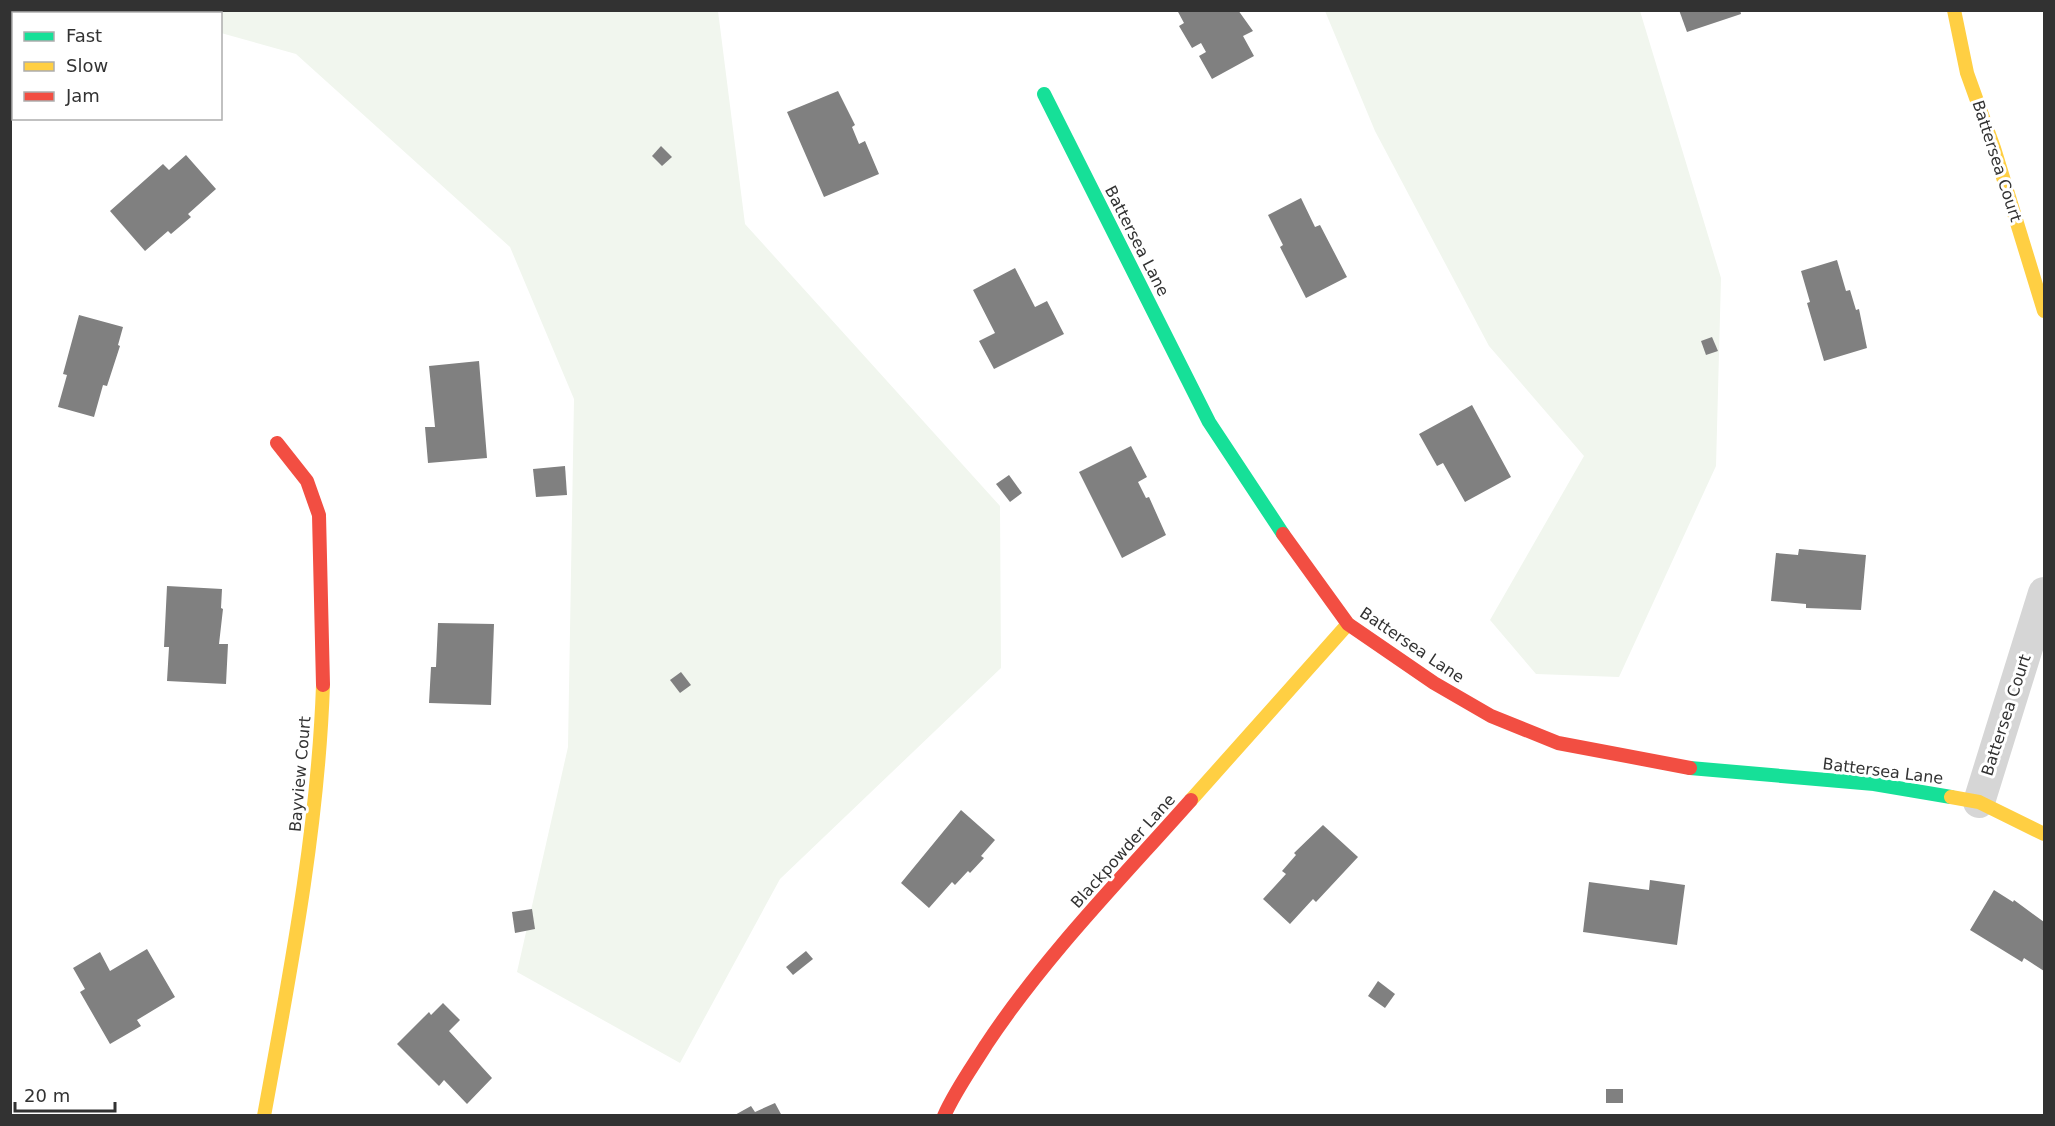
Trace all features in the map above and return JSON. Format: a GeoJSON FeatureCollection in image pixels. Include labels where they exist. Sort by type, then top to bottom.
{"type":"FeatureCollection","features":[{"type":"Feature","properties":{"kind":"street","name":"Battersea Court"},"geometry":{"type":"LineString","coordinates":[[1954,10],[1967,73],[1994,148],[2044,311]]}},
{"type":"Feature","properties":{"kind":"street","name":"Battersea Lane"},"geometry":{"type":"LineString","coordinates":[[1044,94],[1209,422],[1251,489],[1348,624],[1434,683],[1491,716],[1557,743],[1677,767],[1874,784],[1979,801],[2044,834]]}},
{"type":"Feature","properties":{"kind":"street","name":"Bayview Court"},"geometry":{"type":"LineString","coordinates":[[264,1116],[303,901],[321,741],[323,678],[319,515],[307,481],[277,443]]}},
{"type":"Feature","properties":{"kind":"street","name":"Battersea Court"},"geometry":{"type":"LineString","coordinates":[[1979,801],[2044,593]]}},
{"type":"Feature","properties":{"kind":"street","name":"Blackpowder Lane"},"geometry":{"type":"LineString","coordinates":[[944,1116],[953,1096],[1004,1018],[1060,944],[1348,624]]}},
{"type":"Feature","properties":{"kind":"shaded area"},"geometry":{"type":"Polygon","coordinates":[[[11,10],[116,10],[115,12],[12,12],[11,87],[11,10]]]}},
{"type":"Feature","properties":{"kind":"shaded area"},"geometry":{"type":"Polygon","coordinates":[[[141,11],[718,11],[745,224],[1000,506],[1001,668],[780,879],[680,1063],[517,972],[568,747],[574,399],[510,247],[296,54],[222,33],[222,12],[141,11]]]}},
{"type":"Feature","properties":{"kind":"shaded area"},"geometry":{"type":"Polygon","coordinates":[[[1325,11],[1640,11],[1721,278],[1716,466],[1619,677],[1536,674],[1490,620],[1584,456],[1489,346],[1375,131],[1325,11]]]}},
{"type":"Feature","properties":{"kind":"building"},"geometry":{"type":"Polygon","coordinates":[[[1177,10],[1238,10],[1253,31],[1243,36],[1254,56],[1212,79],[1199,56],[1206,52],[1201,43],[1192,48],[1179,26],[1184,23],[1177,10]]]}},
{"type":"Feature","properties":{"kind":"building"},"geometry":{"type":"Polygon","coordinates":[[[1679,10],[1740,10],[1741,14],[1687,32],[1679,10]]]}},
{"type":"Feature","properties":{"kind":"building"},"geometry":{"type":"Polygon","coordinates":[[[838,91],[855,125],[852,127],[859,144],[865,141],[879,174],[824,197],[787,112],[838,91]]]}},
{"type":"Feature","properties":{"kind":"building"},"geometry":{"type":"Polygon","coordinates":[[[661,146],[672,157],[662,166],[652,156],[661,146]]]}},
{"type":"Feature","properties":{"kind":"building"},"geometry":{"type":"Polygon","coordinates":[[[186,155],[216,189],[188,214],[191,217],[171,234],[168,231],[145,251],[110,211],[163,164],[169,170],[186,155]]]}},
{"type":"Feature","properties":{"kind":"building"},"geometry":{"type":"Polygon","coordinates":[[[1301,198],[1315,227],[1320,225],[1347,277],[1306,298],[1280,247],[1283,245],[1268,215],[1301,198]]]}},
{"type":"Feature","properties":{"kind":"building"},"geometry":{"type":"Polygon","coordinates":[[[1837,260],[1846,291],[1850,290],[1856,310],[1859,309],[1867,348],[1824,361],[1807,303],[1810,302],[1801,271],[1837,260]]]}},
{"type":"Feature","properties":{"kind":"building"},"geometry":{"type":"Polygon","coordinates":[[[1015,268],[1035,307],[1047,301],[1064,334],[994,369],[979,341],[995,333],[973,290],[1015,268]]]}},
{"type":"Feature","properties":{"kind":"building"},"geometry":{"type":"Polygon","coordinates":[[[79,315],[123,327],[118,345],[120,346],[107,386],[103,385],[94,417],[58,407],[67,375],[63,374],[79,315]]]}},
{"type":"Feature","properties":{"kind":"building"},"geometry":{"type":"Polygon","coordinates":[[[1712,337],[1718,351],[1706,355],[1701,341],[1712,337]]]}},
{"type":"Feature","properties":{"kind":"building"},"geometry":{"type":"Polygon","coordinates":[[[479,361],[487,458],[428,463],[425,427],[435,427],[429,366],[479,361]]]}},
{"type":"Feature","properties":{"kind":"building"},"geometry":{"type":"Polygon","coordinates":[[[1472,405],[1511,477],[1465,502],[1443,463],[1437,466],[1419,434],[1472,405]]]}},
{"type":"Feature","properties":{"kind":"building"},"geometry":{"type":"Polygon","coordinates":[[[1131,446],[1147,477],[1138,482],[1146,498],[1149,497],[1166,535],[1122,558],[1079,472],[1131,446]]]}},
{"type":"Feature","properties":{"kind":"building"},"geometry":{"type":"Polygon","coordinates":[[[565,466],[567,495],[536,497],[533,469],[565,466]]]}},
{"type":"Feature","properties":{"kind":"building"},"geometry":{"type":"Polygon","coordinates":[[[1009,475],[1022,493],[1010,502],[996,484],[1009,475]]]}},
{"type":"Feature","properties":{"kind":"building"},"geometry":{"type":"Polygon","coordinates":[[[1799,549],[1866,555],[1861,610],[1806,608],[1806,604],[1771,601],[1776,553],[1798,555],[1799,549]]]}},
{"type":"Feature","properties":{"kind":"building"},"geometry":{"type":"Polygon","coordinates":[[[167,586],[222,589],[221,608],[223,609],[219,644],[228,644],[226,684],[167,681],[169,647],[164,647],[167,586]]]}},
{"type":"Feature","properties":{"kind":"building"},"geometry":{"type":"Polygon","coordinates":[[[438,623],[494,624],[491,705],[429,703],[431,667],[436,667],[438,623]]]}},
{"type":"Feature","properties":{"kind":"building"},"geometry":{"type":"Polygon","coordinates":[[[681,672],[691,685],[680,693],[670,680],[681,672]]]}},
{"type":"Feature","properties":{"kind":"building"},"geometry":{"type":"Polygon","coordinates":[[[961,810],[995,840],[981,856],[984,858],[970,873],[968,871],[955,885],[952,882],[929,908],[901,883],[961,810]]]}},
{"type":"Feature","properties":{"kind":"building"},"geometry":{"type":"Polygon","coordinates":[[[1323,825],[1358,857],[1316,902],[1313,899],[1290,924],[1263,899],[1286,874],[1282,871],[1296,855],[1294,853],[1323,825]]]}},
{"type":"Feature","properties":{"kind":"building"},"geometry":{"type":"Polygon","coordinates":[[[1650,880],[1685,885],[1677,945],[1583,932],[1589,882],[1649,890],[1650,880]]]}},
{"type":"Feature","properties":{"kind":"building"},"geometry":{"type":"Polygon","coordinates":[[[1994,890],[2013,902],[2014,900],[2044,922],[2044,971],[2024,958],[2022,962],[1970,930],[1994,890]]]}},
{"type":"Feature","properties":{"kind":"building"},"geometry":{"type":"Polygon","coordinates":[[[532,909],[535,929],[515,933],[512,912],[532,909]]]}},
{"type":"Feature","properties":{"kind":"building"},"geometry":{"type":"Polygon","coordinates":[[[147,949],[175,997],[137,1020],[141,1026],[110,1044],[80,992],[85,989],[73,968],[100,952],[110,971],[147,949]]]}},
{"type":"Feature","properties":{"kind":"building"},"geometry":{"type":"Polygon","coordinates":[[[806,951],[813,959],[793,975],[786,967],[806,951]]]}},
{"type":"Feature","properties":{"kind":"building"},"geometry":{"type":"Polygon","coordinates":[[[1378,981],[1395,994],[1385,1008],[1368,996],[1378,981]]]}},
{"type":"Feature","properties":{"kind":"building"},"geometry":{"type":"Polygon","coordinates":[[[443,1003],[460,1020],[449,1031],[492,1078],[467,1104],[444,1080],[439,1086],[397,1044],[429,1012],[431,1015],[443,1003]]]}},
{"type":"Feature","properties":{"kind":"building"},"geometry":{"type":"Polygon","coordinates":[[[1606,1089],[1623,1089],[1623,1103],[1606,1103],[1606,1089]]]}},
{"type":"Feature","properties":{"kind":"building"},"geometry":{"type":"Polygon","coordinates":[[[775,1103],[782,1116],[733,1116],[751,1106],[755,1112],[775,1103]]]}},
{"type":"Feature","properties":{"kind":"traffic: fast"},"geometry":{"type":"LineString","coordinates":[[1044,94],[1209,422],[1283,534]]}},
{"type":"Feature","properties":{"kind":"traffic: fast"},"geometry":{"type":"LineString","coordinates":[[1690,768],[1874,784],[1951,797]]}},
{"type":"Feature","properties":{"kind":"traffic: slow"},"geometry":{"type":"LineString","coordinates":[[1954,10],[1967,73],[1994,148],[2044,311]]}},
{"type":"Feature","properties":{"kind":"traffic: slow"},"geometry":{"type":"LineString","coordinates":[[1191,800],[1348,624]]}},
{"type":"Feature","properties":{"kind":"traffic: slow"},"geometry":{"type":"LineString","coordinates":[[264,1116],[293,955],[309,847],[323,685]]}},
{"type":"Feature","properties":{"kind":"traffic: slow"},"geometry":{"type":"LineString","coordinates":[[1951,797],[1979,802],[2044,834]]}},
{"type":"Feature","properties":{"kind":"traffic: jam"},"geometry":{"type":"LineString","coordinates":[[277,443],[307,481],[319,515],[323,685]]}},
{"type":"Feature","properties":{"kind":"traffic: jam"},"geometry":{"type":"LineString","coordinates":[[1283,534],[1348,624],[1434,683],[1491,716],[1558,743],[1690,768]]}},
{"type":"Feature","properties":{"kind":"traffic: jam"},"geometry":{"type":"LineString","coordinates":[[944,1116],[986,1045],[1033,980],[1084,919],[1191,800]]}}]}
